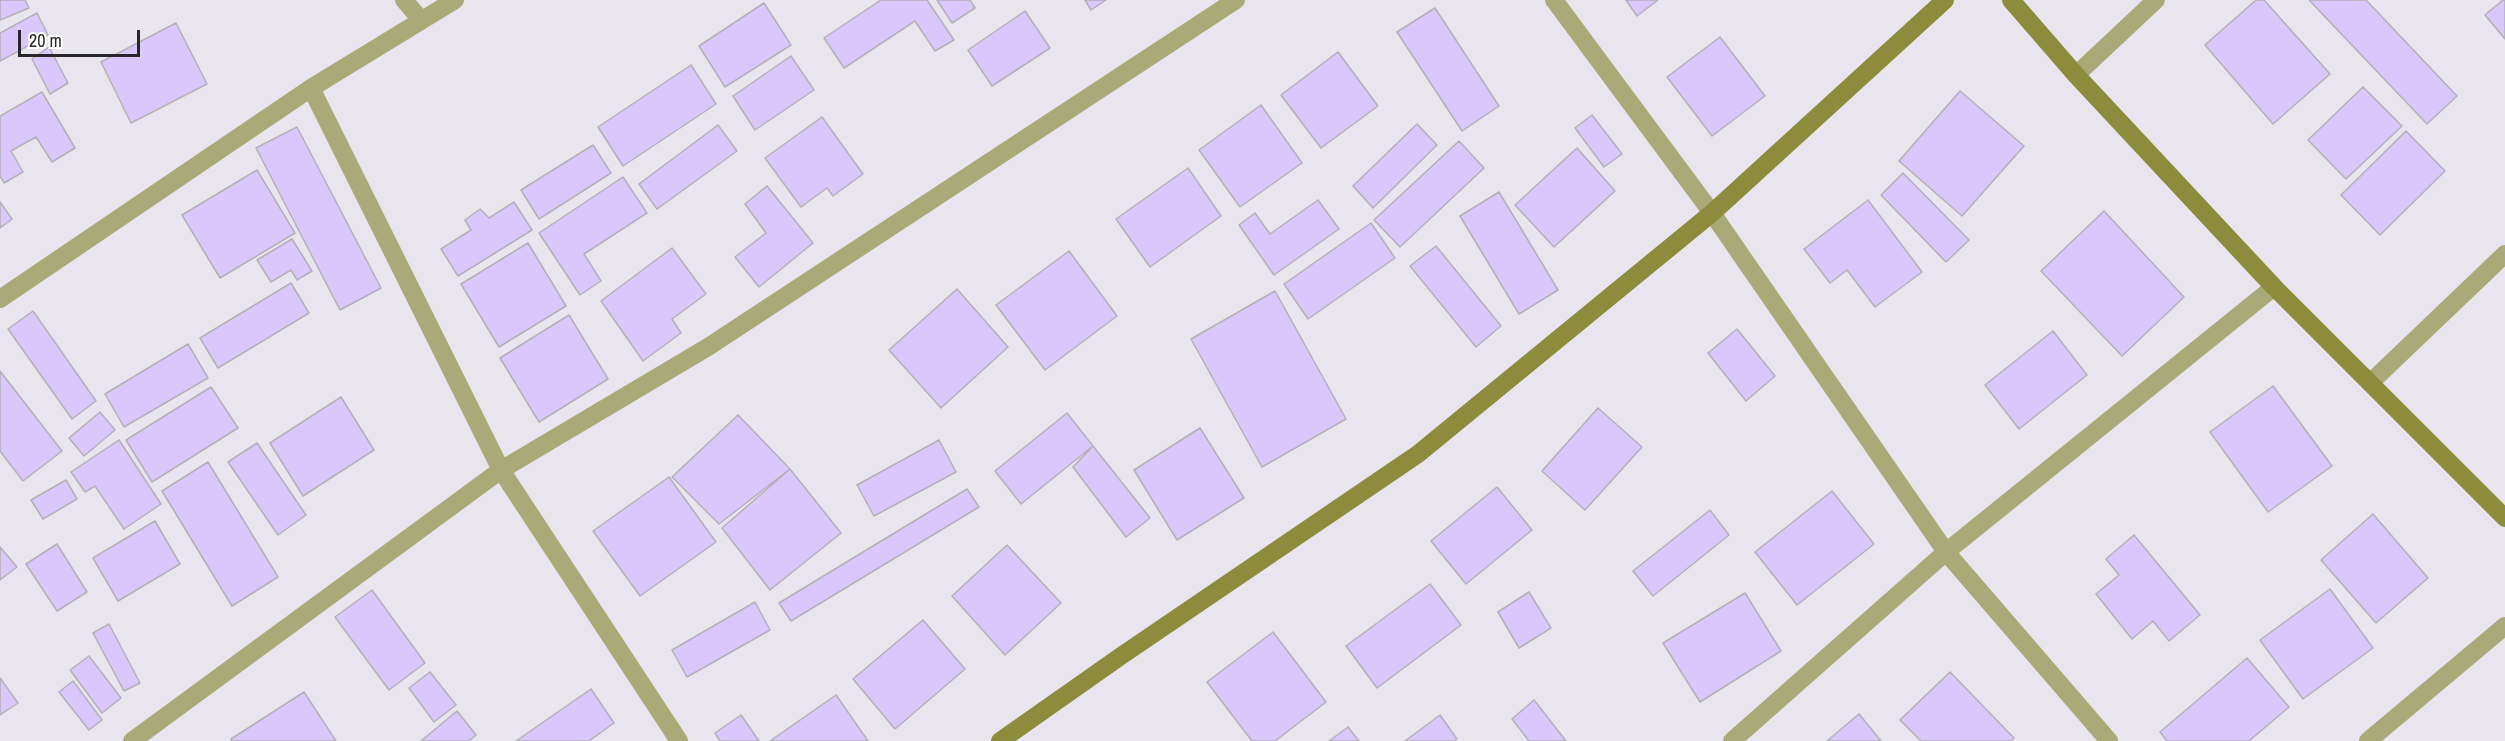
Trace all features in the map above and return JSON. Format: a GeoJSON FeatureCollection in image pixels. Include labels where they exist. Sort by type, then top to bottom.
{"type":"FeatureCollection","features":[{"type":"Feature","properties":{"kind":"street"},"geometry":{"type":"LineString","coordinates":[[404,0],[422,20]]}},
{"type":"Feature","properties":{"kind":"street"},"geometry":{"type":"LineString","coordinates":[[0,299],[310,88],[455,0]]}},
{"type":"Feature","properties":{"kind":"street"},"geometry":{"type":"LineString","coordinates":[[132,741],[501,470],[708,347],[1236,0]]}},
{"type":"Feature","properties":{"kind":"street"},"geometry":{"type":"LineString","coordinates":[[1554,0],[1712,213],[1946,552],[2109,741]]}},
{"type":"Feature","properties":{"kind":"street"},"geometry":{"type":"LineString","coordinates":[[1000,741],[1418,454],[1712,213],[1945,0]]}},
{"type":"Feature","properties":{"kind":"street"},"geometry":{"type":"LineString","coordinates":[[2011,0],[2076,75],[2274,287],[2505,518]]}},
{"type":"Feature","properties":{"kind":"street"},"geometry":{"type":"LineString","coordinates":[[2076,75],[2156,0]]}},
{"type":"Feature","properties":{"kind":"street"},"geometry":{"type":"LineString","coordinates":[[310,88],[501,470],[679,741]]}},
{"type":"Feature","properties":{"kind":"street"},"geometry":{"type":"LineString","coordinates":[[2370,383],[2505,254]]}},
{"type":"Feature","properties":{"kind":"street"},"geometry":{"type":"LineString","coordinates":[[1732,741],[1946,552],[2274,287]]}},
{"type":"Feature","properties":{"kind":"street"},"geometry":{"type":"LineString","coordinates":[[2368,741],[2505,626]]}},
{"type":"Feature","properties":{"kind":"building"},"geometry":{"type":"Polygon","coordinates":[[[0,0],[25,0],[29,8],[0,20],[0,0]]]}},
{"type":"Feature","properties":{"kind":"building"},"geometry":{"type":"Polygon","coordinates":[[[881,0],[927,0],[954,40],[935,51],[915,21],[844,68],[824,38],[881,0]]]}},
{"type":"Feature","properties":{"kind":"building"},"geometry":{"type":"Polygon","coordinates":[[[937,0],[970,0],[975,8],[952,23],[937,0]]]}},
{"type":"Feature","properties":{"kind":"building"},"geometry":{"type":"Polygon","coordinates":[[[1085,0],[1106,0],[1091,10],[1085,0]]]}},
{"type":"Feature","properties":{"kind":"building"},"geometry":{"type":"Polygon","coordinates":[[[1626,0],[1658,0],[1637,16],[1626,0]]]}},
{"type":"Feature","properties":{"kind":"building"},"geometry":{"type":"Polygon","coordinates":[[[2256,0],[2264,0],[2330,74],[2273,124],[2205,45],[2256,0]]]}},
{"type":"Feature","properties":{"kind":"building"},"geometry":{"type":"Polygon","coordinates":[[[2309,0],[2366,0],[2457,96],[2427,124],[2309,0]]]}},
{"type":"Feature","properties":{"kind":"building"},"geometry":{"type":"Polygon","coordinates":[[[2505,0],[2505,39],[2485,15],[2505,0]]]}},
{"type":"Feature","properties":{"kind":"building"},"geometry":{"type":"Polygon","coordinates":[[[764,3],[791,45],[725,87],[699,46],[764,3]]]}},
{"type":"Feature","properties":{"kind":"building"},"geometry":{"type":"Polygon","coordinates":[[[1435,8],[1499,106],[1462,131],[1397,32],[1435,8]]]}},
{"type":"Feature","properties":{"kind":"building"},"geometry":{"type":"Polygon","coordinates":[[[1025,11],[1050,48],[992,86],[968,50],[1025,11]]]}},
{"type":"Feature","properties":{"kind":"building"},"geometry":{"type":"Polygon","coordinates":[[[37,13],[48,35],[0,61],[0,33],[37,13]]]}},
{"type":"Feature","properties":{"kind":"building"},"geometry":{"type":"Polygon","coordinates":[[[176,23],[207,84],[131,123],[101,62],[176,23]]]}},
{"type":"Feature","properties":{"kind":"building"},"geometry":{"type":"Polygon","coordinates":[[[1720,37],[1765,96],[1712,136],[1667,77],[1720,37]]]}},
{"type":"Feature","properties":{"kind":"building"},"geometry":{"type":"Polygon","coordinates":[[[49,47],[68,83],[50,94],[32,59],[49,47]]]}},
{"type":"Feature","properties":{"kind":"building"},"geometry":{"type":"Polygon","coordinates":[[[1338,52],[1378,106],[1321,148],[1281,95],[1338,52]]]}},
{"type":"Feature","properties":{"kind":"building"},"geometry":{"type":"Polygon","coordinates":[[[791,56],[814,90],[755,130],[733,96],[791,56]]]}},
{"type":"Feature","properties":{"kind":"building"},"geometry":{"type":"Polygon","coordinates":[[[691,65],[716,104],[623,166],[598,127],[691,65]]]}},
{"type":"Feature","properties":{"kind":"building"},"geometry":{"type":"Polygon","coordinates":[[[2363,87],[2402,126],[2346,179],[2308,140],[2363,87]]]}},
{"type":"Feature","properties":{"kind":"building"},"geometry":{"type":"Polygon","coordinates":[[[1960,91],[2024,146],[1962,216],[1899,161],[1960,91]]]}},
{"type":"Feature","properties":{"kind":"building"},"geometry":{"type":"Polygon","coordinates":[[[42,92],[75,148],[52,162],[36,137],[11,151],[23,172],[4,183],[0,176],[0,116],[42,92]]]}},
{"type":"Feature","properties":{"kind":"building"},"geometry":{"type":"Polygon","coordinates":[[[1261,105],[1302,163],[1240,207],[1199,150],[1261,105]]]}},
{"type":"Feature","properties":{"kind":"building"},"geometry":{"type":"Polygon","coordinates":[[[1592,115],[1622,154],[1604,167],[1575,128],[1592,115]]]}},
{"type":"Feature","properties":{"kind":"building"},"geometry":{"type":"Polygon","coordinates":[[[822,117],[863,174],[833,196],[827,188],[801,207],[765,158],[822,117]]]}},
{"type":"Feature","properties":{"kind":"building"},"geometry":{"type":"Polygon","coordinates":[[[1417,124],[1437,145],[1373,208],[1353,186],[1417,124]]]}},
{"type":"Feature","properties":{"kind":"building"},"geometry":{"type":"Polygon","coordinates":[[[718,125],[737,151],[657,209],[639,184],[718,125]]]}},
{"type":"Feature","properties":{"kind":"building"},"geometry":{"type":"Polygon","coordinates":[[[297,127],[381,288],[340,310],[256,148],[297,127]]]}},
{"type":"Feature","properties":{"kind":"building"},"geometry":{"type":"Polygon","coordinates":[[[2406,131],[2445,171],[2380,235],[2341,195],[2406,131]]]}},
{"type":"Feature","properties":{"kind":"building"},"geometry":{"type":"Polygon","coordinates":[[[1459,141],[1484,168],[1400,247],[1374,220],[1459,141]]]}},
{"type":"Feature","properties":{"kind":"building"},"geometry":{"type":"Polygon","coordinates":[[[593,145],[611,173],[539,219],[521,190],[593,145]]]}},
{"type":"Feature","properties":{"kind":"building"},"geometry":{"type":"Polygon","coordinates":[[[1577,148],[1615,191],[1554,247],[1515,205],[1577,148]]]}},
{"type":"Feature","properties":{"kind":"building"},"geometry":{"type":"Polygon","coordinates":[[[1188,168],[1221,216],[1150,267],[1116,219],[1188,168]]]}},
{"type":"Feature","properties":{"kind":"building"},"geometry":{"type":"Polygon","coordinates":[[[257,170],[295,233],[220,278],[182,215],[257,170]]]}},
{"type":"Feature","properties":{"kind":"building"},"geometry":{"type":"Polygon","coordinates":[[[1903,173],[1969,240],[1946,262],[1881,195],[1903,173]]]}},
{"type":"Feature","properties":{"kind":"building"},"geometry":{"type":"Polygon","coordinates":[[[623,177],[647,213],[584,254],[601,281],[580,295],[539,233],[623,177]]]}},
{"type":"Feature","properties":{"kind":"building"},"geometry":{"type":"Polygon","coordinates":[[[767,186],[813,243],[759,287],[735,257],[766,233],[745,204],[767,186]]]}},
{"type":"Feature","properties":{"kind":"building"},"geometry":{"type":"Polygon","coordinates":[[[1499,192],[1558,290],[1519,314],[1460,216],[1499,192]]]}},
{"type":"Feature","properties":{"kind":"building"},"geometry":{"type":"Polygon","coordinates":[[[1318,200],[1339,229],[1274,275],[1239,225],[1255,213],[1270,234],[1318,200]]]}},
{"type":"Feature","properties":{"kind":"building"},"geometry":{"type":"Polygon","coordinates":[[[1868,200],[1922,272],[1875,307],[1847,270],[1830,283],[1804,249],[1868,200]]]}},
{"type":"Feature","properties":{"kind":"building"},"geometry":{"type":"Polygon","coordinates":[[[0,202],[12,219],[0,228],[0,202]]]}},
{"type":"Feature","properties":{"kind":"building"},"geometry":{"type":"Polygon","coordinates":[[[514,202],[532,230],[458,276],[441,249],[471,230],[465,220],[480,209],[489,218],[514,202]]]}},
{"type":"Feature","properties":{"kind":"building"},"geometry":{"type":"Polygon","coordinates":[[[2104,211],[2184,297],[2122,356],[2041,271],[2104,211]]]}},
{"type":"Feature","properties":{"kind":"building"},"geometry":{"type":"Polygon","coordinates":[[[1371,223],[1395,258],[1308,319],[1284,284],[1371,223]]]}},
{"type":"Feature","properties":{"kind":"building"},"geometry":{"type":"Polygon","coordinates":[[[292,239],[312,271],[297,280],[291,270],[271,282],[257,260],[292,239]]]}},
{"type":"Feature","properties":{"kind":"building"},"geometry":{"type":"Polygon","coordinates":[[[528,243],[566,306],[499,347],[461,284],[528,243]]]}},
{"type":"Feature","properties":{"kind":"building"},"geometry":{"type":"Polygon","coordinates":[[[1436,246],[1501,326],[1476,347],[1410,266],[1436,246]]]}},
{"type":"Feature","properties":{"kind":"building"},"geometry":{"type":"Polygon","coordinates":[[[672,248],[706,294],[672,319],[681,333],[643,361],[601,301],[672,248]]]}},
{"type":"Feature","properties":{"kind":"building"},"geometry":{"type":"Polygon","coordinates":[[[1069,251],[1117,316],[1045,370],[996,305],[1069,251]]]}},
{"type":"Feature","properties":{"kind":"building"},"geometry":{"type":"Polygon","coordinates":[[[291,283],[309,313],[218,368],[200,338],[291,283]]]}},
{"type":"Feature","properties":{"kind":"building"},"geometry":{"type":"Polygon","coordinates":[[[957,289],[1008,347],[941,408],[889,350],[957,289]]]}},
{"type":"Feature","properties":{"kind":"building"},"geometry":{"type":"Polygon","coordinates":[[[1275,291],[1346,419],[1262,467],[1191,339],[1275,291]]]}},
{"type":"Feature","properties":{"kind":"building"},"geometry":{"type":"Polygon","coordinates":[[[33,311],[96,401],[72,419],[8,329],[33,311]]]}},
{"type":"Feature","properties":{"kind":"building"},"geometry":{"type":"Polygon","coordinates":[[[569,315],[608,379],[539,422],[500,358],[569,315]]]}},
{"type":"Feature","properties":{"kind":"building"},"geometry":{"type":"Polygon","coordinates":[[[1737,329],[1775,376],[1746,401],[1708,353],[1737,329]]]}},
{"type":"Feature","properties":{"kind":"building"},"geometry":{"type":"Polygon","coordinates":[[[2053,331],[2087,375],[2019,429],[1985,385],[2053,331]]]}},
{"type":"Feature","properties":{"kind":"building"},"geometry":{"type":"Polygon","coordinates":[[[188,344],[208,378],[124,427],[105,394],[188,344]]]}},
{"type":"Feature","properties":{"kind":"building"},"geometry":{"type":"Polygon","coordinates":[[[0,371],[62,451],[23,481],[0,451],[0,371]]]}},
{"type":"Feature","properties":{"kind":"building"},"geometry":{"type":"Polygon","coordinates":[[[2273,386],[2332,466],[2268,512],[2210,432],[2273,386]]]}},
{"type":"Feature","properties":{"kind":"building"},"geometry":{"type":"Polygon","coordinates":[[[211,387],[238,428],[152,482],[126,440],[211,387]]]}},
{"type":"Feature","properties":{"kind":"building"},"geometry":{"type":"Polygon","coordinates":[[[341,397],[374,450],[303,496],[270,443],[341,397]]]}},
{"type":"Feature","properties":{"kind":"building"},"geometry":{"type":"Polygon","coordinates":[[[1598,408],[1642,447],[1585,510],[1542,471],[1598,408]]]}},
{"type":"Feature","properties":{"kind":"building"},"geometry":{"type":"Polygon","coordinates":[[[100,412],[115,430],[84,456],[69,438],[100,412]]]}},
{"type":"Feature","properties":{"kind":"building"},"geometry":{"type":"Polygon","coordinates":[[[1067,413],[1093,446],[1021,504],[995,471],[1067,413]]]}},
{"type":"Feature","properties":{"kind":"building"},"geometry":{"type":"Polygon","coordinates":[[[738,415],[790,469],[719,524],[672,477],[738,415]]]}},
{"type":"Feature","properties":{"kind":"building"},"geometry":{"type":"Polygon","coordinates":[[[1200,428],[1244,498],[1177,540],[1134,470],[1200,428]]]}},
{"type":"Feature","properties":{"kind":"building"},"geometry":{"type":"Polygon","coordinates":[[[119,440],[161,504],[124,529],[95,486],[85,492],[71,472],[119,440]]]}},
{"type":"Feature","properties":{"kind":"building"},"geometry":{"type":"Polygon","coordinates":[[[939,440],[956,472],[874,516],[857,485],[939,440]]]}},
{"type":"Feature","properties":{"kind":"building"},"geometry":{"type":"Polygon","coordinates":[[[257,443],[306,515],[278,535],[228,462],[257,443]]]}},
{"type":"Feature","properties":{"kind":"building"},"geometry":{"type":"Polygon","coordinates":[[[1093,446],[1150,518],[1126,537],[1073,467],[1093,446]]]}},
{"type":"Feature","properties":{"kind":"building"},"geometry":{"type":"Polygon","coordinates":[[[208,462],[278,577],[232,606],[162,491],[208,462]]]}},
{"type":"Feature","properties":{"kind":"building"},"geometry":{"type":"Polygon","coordinates":[[[790,469],[841,533],[770,590],[722,528],[790,469]]]}},
{"type":"Feature","properties":{"kind":"building"},"geometry":{"type":"Polygon","coordinates":[[[669,477],[716,542],[640,596],[593,531],[669,477]]]}},
{"type":"Feature","properties":{"kind":"building"},"geometry":{"type":"Polygon","coordinates":[[[66,480],[77,499],[43,519],[31,500],[66,480]]]}},
{"type":"Feature","properties":{"kind":"building"},"geometry":{"type":"Polygon","coordinates":[[[1497,487],[1532,530],[1466,584],[1431,541],[1497,487]]]}},
{"type":"Feature","properties":{"kind":"building"},"geometry":{"type":"Polygon","coordinates":[[[967,489],[979,507],[791,621],[779,603],[967,489]]]}},
{"type":"Feature","properties":{"kind":"building"},"geometry":{"type":"Polygon","coordinates":[[[1832,491],[1874,544],[1797,605],[1755,552],[1832,491]]]}},
{"type":"Feature","properties":{"kind":"building"},"geometry":{"type":"Polygon","coordinates":[[[1710,510],[1729,535],[1653,596],[1633,571],[1710,510]]]}},
{"type":"Feature","properties":{"kind":"building"},"geometry":{"type":"Polygon","coordinates":[[[2373,514],[2428,578],[2376,623],[2321,560],[2373,514]]]}},
{"type":"Feature","properties":{"kind":"building"},"geometry":{"type":"Polygon","coordinates":[[[155,521],[180,564],[118,601],[93,558],[155,521]]]}},
{"type":"Feature","properties":{"kind":"building"},"geometry":{"type":"Polygon","coordinates":[[[2134,535],[2200,615],[2169,641],[2153,621],[2132,639],[2096,594],[2119,575],[2106,559],[2134,535]]]}},
{"type":"Feature","properties":{"kind":"building"},"geometry":{"type":"Polygon","coordinates":[[[57,544],[87,592],[57,611],[26,564],[57,544]]]}},
{"type":"Feature","properties":{"kind":"building"},"geometry":{"type":"Polygon","coordinates":[[[1007,545],[1061,603],[1005,655],[952,596],[1007,545]]]}},
{"type":"Feature","properties":{"kind":"building"},"geometry":{"type":"Polygon","coordinates":[[[0,547],[17,567],[0,580],[0,547]]]}},
{"type":"Feature","properties":{"kind":"building"},"geometry":{"type":"Polygon","coordinates":[[[1430,584],[1461,625],[1377,688],[1346,646],[1430,584]]]}},
{"type":"Feature","properties":{"kind":"building"},"geometry":{"type":"Polygon","coordinates":[[[2330,589],[2373,648],[2303,699],[2260,640],[2330,589]]]}},
{"type":"Feature","properties":{"kind":"building"},"geometry":{"type":"Polygon","coordinates":[[[372,590],[425,663],[389,690],[335,617],[372,590]]]}},
{"type":"Feature","properties":{"kind":"building"},"geometry":{"type":"Polygon","coordinates":[[[1529,592],[1551,628],[1519,648],[1498,612],[1529,592]]]}},
{"type":"Feature","properties":{"kind":"building"},"geometry":{"type":"Polygon","coordinates":[[[1745,593],[1781,651],[1700,702],[1663,643],[1745,593]]]}},
{"type":"Feature","properties":{"kind":"building"},"geometry":{"type":"Polygon","coordinates":[[[755,602],[770,630],[687,677],[672,650],[755,602]]]}},
{"type":"Feature","properties":{"kind":"building"},"geometry":{"type":"Polygon","coordinates":[[[923,620],[965,669],[895,729],[853,679],[923,620]]]}},
{"type":"Feature","properties":{"kind":"building"},"geometry":{"type":"Polygon","coordinates":[[[109,624],[140,683],[124,691],[93,633],[109,624]]]}},
{"type":"Feature","properties":{"kind":"building"},"geometry":{"type":"Polygon","coordinates":[[[1273,632],[1326,702],[1275,741],[1252,741],[1207,682],[1273,632]]]}},
{"type":"Feature","properties":{"kind":"building"},"geometry":{"type":"Polygon","coordinates":[[[89,656],[121,698],[102,713],[70,670],[89,656]]]}},
{"type":"Feature","properties":{"kind":"building"},"geometry":{"type":"Polygon","coordinates":[[[2247,658],[2289,707],[2249,741],[2167,741],[2160,732],[2247,658]]]}},
{"type":"Feature","properties":{"kind":"building"},"geometry":{"type":"Polygon","coordinates":[[[430,672],[456,705],[434,722],[409,688],[430,672]]]}},
{"type":"Feature","properties":{"kind":"building"},"geometry":{"type":"Polygon","coordinates":[[[1950,672],[2014,738],[2011,741],[1921,741],[1900,720],[1950,672]]]}},
{"type":"Feature","properties":{"kind":"building"},"geometry":{"type":"Polygon","coordinates":[[[0,678],[18,703],[0,715],[0,678]]]}},
{"type":"Feature","properties":{"kind":"building"},"geometry":{"type":"Polygon","coordinates":[[[73,681],[102,720],[89,730],[59,692],[73,681]]]}},
{"type":"Feature","properties":{"kind":"building"},"geometry":{"type":"Polygon","coordinates":[[[591,689],[614,723],[589,741],[516,741],[591,689]]]}},
{"type":"Feature","properties":{"kind":"building"},"geometry":{"type":"Polygon","coordinates":[[[304,692],[336,741],[232,741],[231,739],[304,692]]]}},
{"type":"Feature","properties":{"kind":"building"},"geometry":{"type":"Polygon","coordinates":[[[836,695],[868,741],[770,741],[836,695]]]}},
{"type":"Feature","properties":{"kind":"building"},"geometry":{"type":"Polygon","coordinates":[[[1534,700],[1566,741],[1529,741],[1512,719],[1534,700]]]}},
{"type":"Feature","properties":{"kind":"building"},"geometry":{"type":"Polygon","coordinates":[[[457,711],[476,735],[469,741],[421,741],[457,711]]]}},
{"type":"Feature","properties":{"kind":"building"},"geometry":{"type":"Polygon","coordinates":[[[1859,714],[1881,741],[1827,741],[1859,714]]]}},
{"type":"Feature","properties":{"kind":"building"},"geometry":{"type":"Polygon","coordinates":[[[741,715],[759,741],[720,741],[715,733],[741,715]]]}},
{"type":"Feature","properties":{"kind":"building"},"geometry":{"type":"Polygon","coordinates":[[[1440,715],[1457,739],[1454,741],[1405,741],[1440,715]]]}},
{"type":"Feature","properties":{"kind":"building"},"geometry":{"type":"Polygon","coordinates":[[[1348,727],[1359,741],[1329,741],[1348,727]]]}}]}
